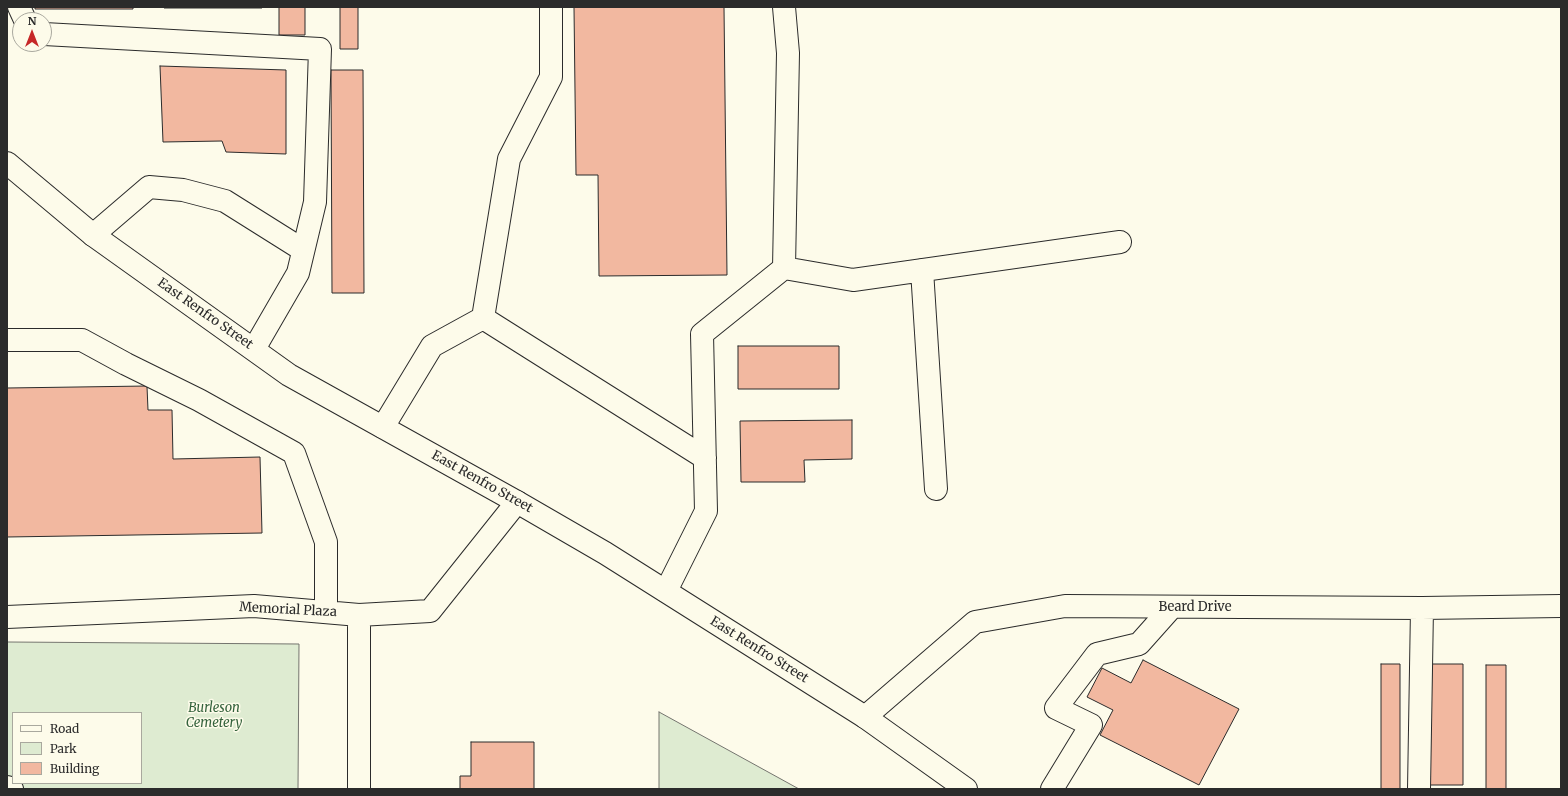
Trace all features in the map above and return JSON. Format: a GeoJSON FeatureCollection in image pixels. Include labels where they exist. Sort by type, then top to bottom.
{"type":"FeatureCollection","features":[{"type":"Feature","properties":{"kind":"street"},"geometry":{"type":"LineString","coordinates":[[483,318],[509,159],[551,77],[551,7]]}},
{"type":"Feature","properties":{"kind":"street"},"geometry":{"type":"LineString","coordinates":[[784,7],[788,53],[784,268]]}},
{"type":"Feature","properties":{"kind":"street"},"geometry":{"type":"LineString","coordinates":[[52,34],[320,49],[315,202],[298,273],[254,349]]}},
{"type":"Feature","properties":{"kind":"street","name":"East Renfro Street"},"geometry":{"type":"LineString","coordinates":[[7,163],[93,235],[290,375],[605,553],[865,717],[966,789]]}},
{"type":"Feature","properties":{"kind":"street"},"geometry":{"type":"LineString","coordinates":[[93,235],[149,187],[183,190],[224,201],[303,250]]}},
{"type":"Feature","properties":{"kind":"street"},"geometry":{"type":"LineString","coordinates":[[666,592],[706,511],[702,334],[784,268],[853,280],[1120,242]]}},
{"type":"Feature","properties":{"kind":"street"},"geometry":{"type":"LineString","coordinates":[[922,270],[936,489]]}},
{"type":"Feature","properties":{"kind":"street"},"geometry":{"type":"LineString","coordinates":[[384,427],[432,346],[483,318]]}},
{"type":"Feature","properties":{"kind":"street"},"geometry":{"type":"LineString","coordinates":[[483,318],[705,458]]}},
{"type":"Feature","properties":{"kind":"street"},"geometry":{"type":"LineString","coordinates":[[7,340],[82,340],[126,364],[199,400],[294,453],[326,542],[326,612]]}},
{"type":"Feature","properties":{"kind":"street","name":"Memorial Plaza"},"geometry":{"type":"LineString","coordinates":[[7,617],[254,606],[359,615],[430,611],[517,502]]}},
{"type":"Feature","properties":{"kind":"street","name":"Beard Drive"},"geometry":{"type":"LineString","coordinates":[[865,717],[975,622],[1065,606],[1422,608],[1561,606]]}},
{"type":"Feature","properties":{"kind":"street"},"geometry":{"type":"LineString","coordinates":[[1052,789],[1091,725],[1056,708],[1097,654],[1139,644],[1172,607]]}},
{"type":"Feature","properties":{"kind":"street"},"geometry":{"type":"LineString","coordinates":[[1419,789],[1422,608]]}},
{"type":"Feature","properties":{"kind":"street"},"geometry":{"type":"LineString","coordinates":[[359,615],[359,789]]}},
{"type":"Feature","properties":{"kind":"street"},"geometry":{"type":"LineString","coordinates":[[7,787],[12,789]]}},
{"type":"Feature","properties":{"kind":"green space","name":"Burleson Cemetery"},"geometry":{"type":"Polygon","coordinates":[[[7,642],[299,644],[298,789],[7,789],[7,642]]]}},
{"type":"Feature","properties":{"kind":"green space"},"geometry":{"type":"Polygon","coordinates":[[[659,712],[799,789],[659,789],[659,712]]]}},
{"type":"Feature","properties":{"kind":"building"},"geometry":{"type":"Polygon","coordinates":[[[35,7],[133,7],[133,9],[35,9],[35,7]]]}},
{"type":"Feature","properties":{"kind":"building"},"geometry":{"type":"Polygon","coordinates":[[[262,7],[262,8],[164,8],[262,7]]]}},
{"type":"Feature","properties":{"kind":"building"},"geometry":{"type":"Polygon","coordinates":[[[279,7],[305,7],[305,35],[279,35],[279,7]]]}},
{"type":"Feature","properties":{"kind":"building"},"geometry":{"type":"Polygon","coordinates":[[[340,7],[358,7],[358,49],[340,49],[340,7]]]}},
{"type":"Feature","properties":{"kind":"building"},"geometry":{"type":"Polygon","coordinates":[[[574,7],[724,7],[727,275],[599,276],[598,175],[576,175],[574,7]]]}},
{"type":"Feature","properties":{"kind":"building"},"geometry":{"type":"Polygon","coordinates":[[[160,66],[286,70],[286,154],[226,152],[222,141],[163,142],[160,66]]]}},
{"type":"Feature","properties":{"kind":"building"},"geometry":{"type":"Polygon","coordinates":[[[331,70],[363,70],[364,293],[332,293],[331,70]]]}},
{"type":"Feature","properties":{"kind":"building"},"geometry":{"type":"Polygon","coordinates":[[[738,346],[839,346],[839,389],[738,389],[738,346]]]}},
{"type":"Feature","properties":{"kind":"building"},"geometry":{"type":"Polygon","coordinates":[[[147,386],[148,410],[172,410],[173,459],[260,457],[262,533],[7,537],[7,388],[147,386]]]}},
{"type":"Feature","properties":{"kind":"building"},"geometry":{"type":"Polygon","coordinates":[[[852,420],[852,459],[804,460],[805,482],[741,482],[740,421],[852,420]]]}},
{"type":"Feature","properties":{"kind":"building"},"geometry":{"type":"Polygon","coordinates":[[[1143,660],[1239,709],[1199,785],[1100,735],[1113,710],[1087,697],[1102,668],[1131,683],[1143,660]]]}},
{"type":"Feature","properties":{"kind":"building"},"geometry":{"type":"Polygon","coordinates":[[[1381,664],[1400,664],[1400,789],[1381,789],[1381,664]]]}},
{"type":"Feature","properties":{"kind":"building"},"geometry":{"type":"Polygon","coordinates":[[[1426,664],[1463,664],[1463,785],[1426,785],[1426,664]]]}},
{"type":"Feature","properties":{"kind":"building"},"geometry":{"type":"Polygon","coordinates":[[[1486,665],[1506,665],[1506,789],[1486,789],[1486,665]]]}},
{"type":"Feature","properties":{"kind":"building"},"geometry":{"type":"Polygon","coordinates":[[[471,742],[534,742],[534,789],[460,789],[460,776],[471,776],[471,742]]]}}]}
